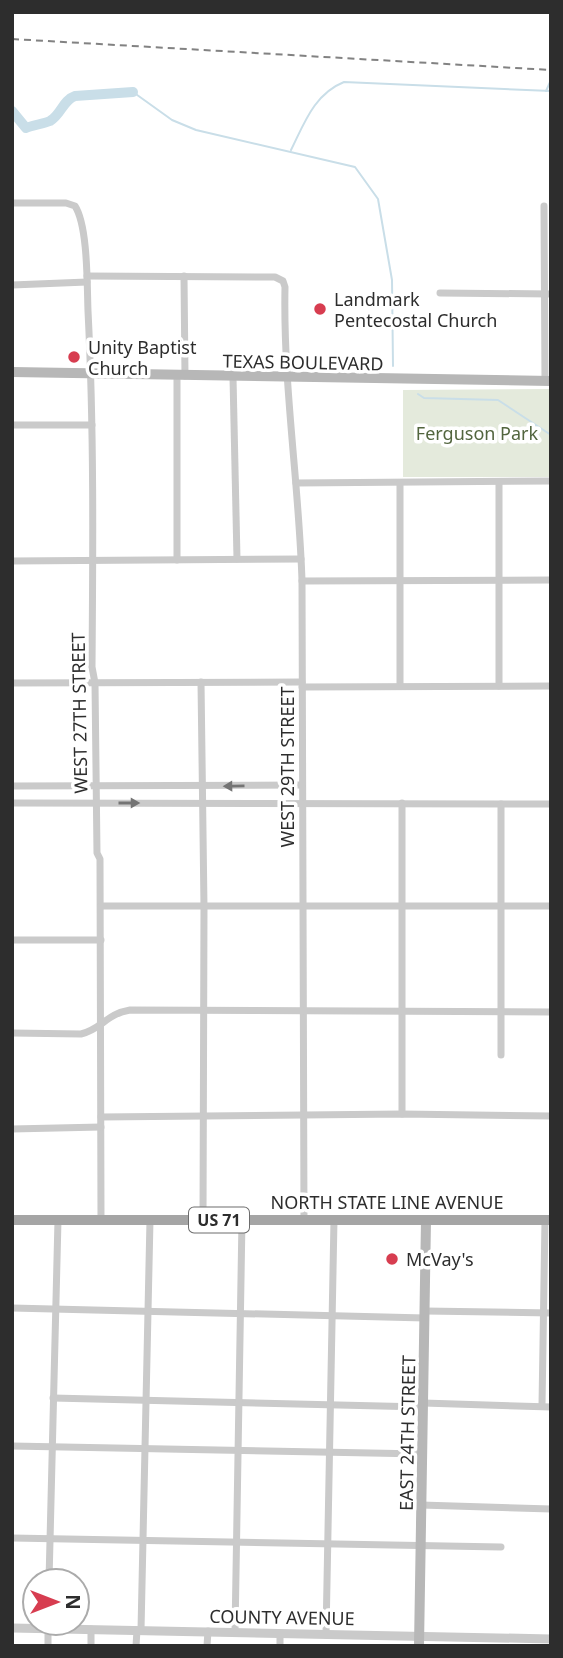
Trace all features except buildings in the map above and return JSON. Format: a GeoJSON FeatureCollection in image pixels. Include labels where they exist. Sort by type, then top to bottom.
{"type":"FeatureCollection","features":[{"type":"Feature","properties":{"kind":"main road","name":"TEXAS BOULEVARD"},"geometry":{"type":"LineString","coordinates":[[12,372],[548,381]]}},
{"type":"Feature","properties":{"kind":"main road","name":"NORTH STATE LINE AVENUE"},"geometry":{"type":"LineString","coordinates":[[12,1220],[548,1220]]}},
{"type":"Feature","properties":{"kind":"main road","name":"EAST 24TH STREET"},"geometry":{"type":"LineString","coordinates":[[419,1641],[426,1220]]}},
{"type":"Feature","properties":{"kind":"street","name":"WEST 27TH STREET"},"geometry":{"type":"LineString","coordinates":[[12,202],[66,203],[75,206],[82,226],[87,279],[92,373],[92,667],[95,683],[101,906],[101,1220]]}},
{"type":"Feature","properties":{"kind":"street"},"geometry":{"type":"LineString","coordinates":[[544,206],[548,381]]}},
{"type":"Feature","properties":{"kind":"street"},"geometry":{"type":"LineString","coordinates":[[12,285],[184,276],[177,560]]}},
{"type":"Feature","properties":{"kind":"street","name":"WEST 29TH STREET"},"geometry":{"type":"LineString","coordinates":[[184,276],[280,278],[285,287],[286,377],[302,581],[304,1220]]}},
{"type":"Feature","properties":{"kind":"street"},"geometry":{"type":"LineString","coordinates":[[440,293],[547,294]]}},
{"type":"Feature","properties":{"kind":"street"},"geometry":{"type":"LineString","coordinates":[[233,377],[237,559]]}},
{"type":"Feature","properties":{"kind":"street"},"geometry":{"type":"LineString","coordinates":[[12,425],[92,425]]}},
{"type":"Feature","properties":{"kind":"street"},"geometry":{"type":"LineString","coordinates":[[296,483],[551,481]]}},
{"type":"Feature","properties":{"kind":"street"},"geometry":{"type":"LineString","coordinates":[[499,482],[499,686]]}},
{"type":"Feature","properties":{"kind":"street"},"geometry":{"type":"LineString","coordinates":[[400,483],[400,686]]}},
{"type":"Feature","properties":{"kind":"street"},"geometry":{"type":"LineString","coordinates":[[12,561],[301,559]]}},
{"type":"Feature","properties":{"kind":"street"},"geometry":{"type":"LineString","coordinates":[[302,581],[551,580]]}},
{"type":"Feature","properties":{"kind":"street"},"geometry":{"type":"LineString","coordinates":[[201,682],[204,907],[203,1220]]}},
{"type":"Feature","properties":{"kind":"street"},"geometry":{"type":"LineString","coordinates":[[12,683],[551,686]]}},
{"type":"Feature","properties":{"kind":"street"},"geometry":{"type":"LineString","coordinates":[[12,786],[302,785]]}},
{"type":"Feature","properties":{"kind":"street"},"geometry":{"type":"LineString","coordinates":[[12,803],[551,804]]}},
{"type":"Feature","properties":{"kind":"street"},"geometry":{"type":"LineString","coordinates":[[402,803],[402,1114]]}},
{"type":"Feature","properties":{"kind":"street"},"geometry":{"type":"LineString","coordinates":[[501,804],[501,1055]]}},
{"type":"Feature","properties":{"kind":"street"},"geometry":{"type":"LineString","coordinates":[[101,906],[551,906]]}},
{"type":"Feature","properties":{"kind":"street"},"geometry":{"type":"LineString","coordinates":[[12,940],[101,940]]}},
{"type":"Feature","properties":{"kind":"street"},"geometry":{"type":"LineString","coordinates":[[12,1033],[81,1034],[92,1031],[112,1014],[130,1010],[551,1012]]}},
{"type":"Feature","properties":{"kind":"street"},"geometry":{"type":"LineString","coordinates":[[101,1117],[402,1114],[551,1116]]}},
{"type":"Feature","properties":{"kind":"street"},"geometry":{"type":"LineString","coordinates":[[12,1129],[101,1128]]}},
{"type":"Feature","properties":{"kind":"street"},"geometry":{"type":"LineString","coordinates":[[49,1567],[58,1220]]}},
{"type":"Feature","properties":{"kind":"street"},"geometry":{"type":"LineString","coordinates":[[136,1646],[143,1540],[150,1220]]}},
{"type":"Feature","properties":{"kind":"street"},"geometry":{"type":"LineString","coordinates":[[235,1632],[242,1220]]}},
{"type":"Feature","properties":{"kind":"street"},"geometry":{"type":"LineString","coordinates":[[326,1634],[334,1220]]}},
{"type":"Feature","properties":{"kind":"street"},"geometry":{"type":"LineString","coordinates":[[54,1398],[331,1405],[547,1406],[548,1220]]}},
{"type":"Feature","properties":{"kind":"street"},"geometry":{"type":"LineString","coordinates":[[12,1308],[332,1316],[547,1313]]}},
{"type":"Feature","properties":{"kind":"street"},"geometry":{"type":"LineString","coordinates":[[12,1446],[422,1454]]}},
{"type":"Feature","properties":{"kind":"street"},"geometry":{"type":"LineString","coordinates":[[421,1505],[551,1510]]}},
{"type":"Feature","properties":{"kind":"street"},"geometry":{"type":"LineString","coordinates":[[12,1538],[500,1547]]}},
{"type":"Feature","properties":{"kind":"street"},"geometry":{"type":"LineString","coordinates":[[91,1646],[92,1629]]}},
{"type":"Feature","properties":{"kind":"street","name":"COUNTY AVENUE"},"geometry":{"type":"LineString","coordinates":[[92,1629],[326,1634],[419,1641],[509,1642],[551,1639]]}},
{"type":"Feature","properties":{"kind":"street"},"geometry":{"type":"LineString","coordinates":[[207,1646],[208,1632]]}},
{"type":"Feature","properties":{"kind":"street"},"geometry":{"type":"LineString","coordinates":[[280,1633],[280,1646]]}},
{"type":"Feature","properties":{"kind":"green space","name":"Ferguson Park"},"geometry":{"type":"Polygon","coordinates":[[[551,389],[551,477],[403,477],[403,390],[551,389]]]}},
{"type":"Feature","properties":{"kind":"waterway"},"geometry":{"type":"LineString","coordinates":[[546,91],[551,80]]}},
{"type":"Feature","properties":{"kind":"waterway"},"geometry":{"type":"LineString","coordinates":[[291,150],[317,102],[344,82],[551,91]]}},
{"type":"Feature","properties":{"kind":"waterway"},"geometry":{"type":"LineString","coordinates":[[133,92],[172,120],[196,130],[355,167],[378,199],[392,280],[393,366]]}},
{"type":"Feature","properties":{"kind":"waterway"},"geometry":{"type":"LineString","coordinates":[[12,111],[26,128],[50,121],[75,96],[133,92]]}},
{"type":"Feature","properties":{"kind":"waterway"},"geometry":{"type":"LineString","coordinates":[[418,394],[424,398],[498,400],[551,435]]}},
{"type":"Feature","properties":{"kind":"railway"},"geometry":{"type":"LineString","coordinates":[[12,39],[551,70]]}},
{"type":"Feature","properties":{"kind":"place","name":"Landmark Pentecostal Church"},"geometry":{"type":"Point","coordinates":[320,309]}},
{"type":"Feature","properties":{"kind":"place","name":"Unity Baptist Church"},"geometry":{"type":"Point","coordinates":[74,357]}},
{"type":"Feature","properties":{"kind":"place","name":"McVay's"},"geometry":{"type":"Point","coordinates":[392,1259]}}]}
